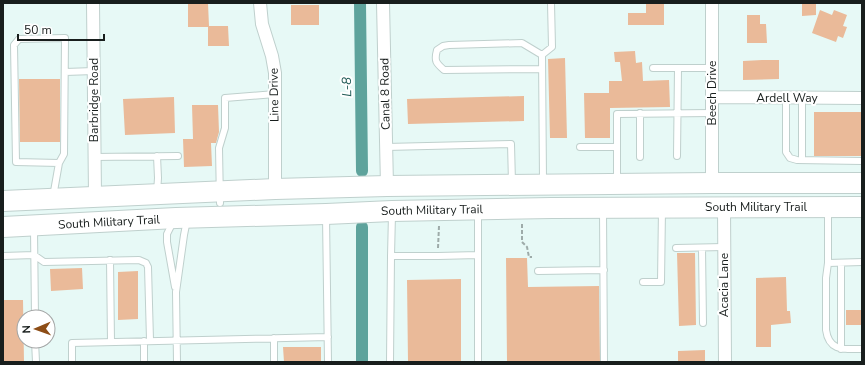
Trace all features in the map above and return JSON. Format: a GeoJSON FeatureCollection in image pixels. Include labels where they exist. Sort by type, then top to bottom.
{"type":"FeatureCollection","features":[{"type":"Feature","properties":{"kind":"main road","name":"South Military Trail"},"geometry":{"type":"LineString","coordinates":[[3,201],[156,194],[220,197],[275,189],[387,186],[712,183],[862,184]]}},
{"type":"Feature","properties":{"kind":"main road"},"geometry":{"type":"LineString","coordinates":[[552,208],[578,200],[601,198],[697,196],[706,193],[712,183]]}},
{"type":"Feature","properties":{"kind":"main road"},"geometry":{"type":"LineString","coordinates":[[724,207],[730,200],[745,194],[831,193],[862,184]]}},
{"type":"Feature","properties":{"kind":"main road"},"geometry":{"type":"LineString","coordinates":[[181,218],[183,207],[220,197],[304,198],[322,188]]}},
{"type":"Feature","properties":{"kind":"main road"},"geometry":{"type":"LineString","coordinates":[[3,222],[19,215],[139,210],[151,205],[156,194]]}},
{"type":"Feature","properties":{"kind":"main road","name":"South Military Trail"},"geometry":{"type":"LineString","coordinates":[[3,227],[181,218],[392,211],[552,208],[862,207]]}},
{"type":"Feature","properties":{"kind":"street","name":"Barbridge Road"},"geometry":{"type":"LineString","coordinates":[[93,3],[95,196]]}},
{"type":"Feature","properties":{"kind":"street","name":"Line Drive"},"geometry":{"type":"LineString","coordinates":[[260,3],[262,24],[272,56],[275,73],[275,189]]}},
{"type":"Feature","properties":{"kind":"street","name":"Canal 8 Road"},"geometry":{"type":"LineString","coordinates":[[383,3],[387,186]]}},
{"type":"Feature","properties":{"kind":"street","name":"Beech Drive"},"geometry":{"type":"LineString","coordinates":[[712,3],[712,183]]}},
{"type":"Feature","properties":{"kind":"street","name":"Ardell Way"},"geometry":{"type":"LineString","coordinates":[[712,97],[862,98]]}},
{"type":"Feature","properties":{"kind":"street","name":"Acacia Lane"},"geometry":{"type":"LineString","coordinates":[[724,207],[725,362]]}},
{"type":"Feature","properties":{"kind":"lane"},"geometry":{"type":"LineString","coordinates":[[542,55],[552,48],[551,3]]}},
{"type":"Feature","properties":{"kind":"lane"},"geometry":{"type":"LineString","coordinates":[[53,199],[59,163],[64,154],[65,38],[19,39],[14,45],[16,162],[59,163]]}},
{"type":"Feature","properties":{"kind":"lane"},"geometry":{"type":"LineString","coordinates":[[542,55],[522,43],[449,45],[443,46],[437,50],[435,57],[437,64],[444,70],[542,69]]}},
{"type":"Feature","properties":{"kind":"lane"},"geometry":{"type":"LineString","coordinates":[[542,55],[543,185]]}},
{"type":"Feature","properties":{"kind":"lane"},"geometry":{"type":"LineString","coordinates":[[653,68],[712,68]]}},
{"type":"Feature","properties":{"kind":"lane"},"geometry":{"type":"LineString","coordinates":[[677,156],[678,68]]}},
{"type":"Feature","properties":{"kind":"lane"},"geometry":{"type":"LineString","coordinates":[[65,72],[94,71]]}},
{"type":"Feature","properties":{"kind":"lane"},"geometry":{"type":"LineString","coordinates":[[220,197],[219,148],[225,128],[225,98],[275,94]]}},
{"type":"Feature","properties":{"kind":"lane"},"geometry":{"type":"LineString","coordinates":[[786,98],[786,152],[790,158],[797,160],[862,160]]}},
{"type":"Feature","properties":{"kind":"lane"},"geometry":{"type":"LineString","coordinates":[[802,98],[802,160]]}},
{"type":"Feature","properties":{"kind":"lane"},"geometry":{"type":"LineString","coordinates":[[617,184],[617,114],[712,113]]}},
{"type":"Feature","properties":{"kind":"lane"},"geometry":{"type":"LineString","coordinates":[[640,114],[640,156]]}},
{"type":"Feature","properties":{"kind":"lane"},"geometry":{"type":"LineString","coordinates":[[386,146],[511,144],[512,185]]}},
{"type":"Feature","properties":{"kind":"lane"},"geometry":{"type":"LineString","coordinates":[[580,147],[617,147]]}},
{"type":"Feature","properties":{"kind":"lane"},"geometry":{"type":"LineString","coordinates":[[156,194],[158,178],[157,156]]}},
{"type":"Feature","properties":{"kind":"lane"},"geometry":{"type":"LineString","coordinates":[[94,157],[178,156]]}},
{"type":"Feature","properties":{"kind":"lane"},"geometry":{"type":"LineString","coordinates":[[828,207],[826,336],[833,346],[841,349],[862,349]]}},
{"type":"Feature","properties":{"kind":"lane"},"geometry":{"type":"LineString","coordinates":[[603,208],[604,362]]}},
{"type":"Feature","properties":{"kind":"lane"},"geometry":{"type":"LineString","coordinates":[[643,282],[661,282],[662,208]]}},
{"type":"Feature","properties":{"kind":"lane"},"geometry":{"type":"LineString","coordinates":[[478,210],[478,362]]}},
{"type":"Feature","properties":{"kind":"lane"},"geometry":{"type":"LineString","coordinates":[[390,362],[392,211]]}},
{"type":"Feature","properties":{"kind":"lane"},"geometry":{"type":"LineString","coordinates":[[326,214],[328,362]]}},
{"type":"Feature","properties":{"kind":"lane"},"geometry":{"type":"LineString","coordinates":[[177,362],[176,292],[167,242],[167,234],[181,218]]}},
{"type":"Feature","properties":{"kind":"lane"},"geometry":{"type":"LineString","coordinates":[[176,292],[184,235],[181,218]]}},
{"type":"Feature","properties":{"kind":"lane"},"geometry":{"type":"LineString","coordinates":[[34,225],[35,309]]}},
{"type":"Feature","properties":{"kind":"lane"},"geometry":{"type":"LineString","coordinates":[[676,248],[724,248]]}},
{"type":"Feature","properties":{"kind":"lane"},"geometry":{"type":"LineString","coordinates":[[702,248],[703,323]]}},
{"type":"Feature","properties":{"kind":"lane"},"geometry":{"type":"LineString","coordinates":[[3,256],[34,255],[44,262],[110,260],[139,260],[146,262],[148,267],[147,340],[144,362]]}},
{"type":"Feature","properties":{"kind":"lane"},"geometry":{"type":"LineString","coordinates":[[391,256],[478,255]]}},
{"type":"Feature","properties":{"kind":"lane"},"geometry":{"type":"LineString","coordinates":[[110,260],[111,342]]}},
{"type":"Feature","properties":{"kind":"lane"},"geometry":{"type":"LineString","coordinates":[[828,263],[862,262]]}},
{"type":"Feature","properties":{"kind":"lane"},"geometry":{"type":"LineString","coordinates":[[840,263],[841,349]]}},
{"type":"Feature","properties":{"kind":"lane"},"geometry":{"type":"LineString","coordinates":[[538,272],[604,270]]}},
{"type":"Feature","properties":{"kind":"lane"},"geometry":{"type":"LineString","coordinates":[[72,362],[72,343],[177,339],[328,337]]}},
{"type":"Feature","properties":{"kind":"lane"},"geometry":{"type":"LineString","coordinates":[[274,338],[274,362]]}},
{"type":"Feature","properties":{"kind":"lane"},"geometry":{"type":"LineString","coordinates":[[35,349],[36,362]]}},
{"type":"Feature","properties":{"kind":"path"},"geometry":{"type":"LineString","coordinates":[[522,222],[522,242],[527,247],[528,256],[532,258]]}},
{"type":"Feature","properties":{"kind":"path"},"geometry":{"type":"LineString","coordinates":[[438,250],[439,223]]}},
{"type":"Feature","properties":{"kind":"building"},"geometry":{"type":"Polygon","coordinates":[[[188,3],[208,3],[209,26],[228,26],[229,46],[208,46],[208,27],[188,27],[188,3]]]}},
{"type":"Feature","properties":{"kind":"building"},"geometry":{"type":"Polygon","coordinates":[[[646,3],[664,3],[664,25],[628,25],[628,13],[646,13],[646,3]]]}},
{"type":"Feature","properties":{"kind":"building"},"geometry":{"type":"Polygon","coordinates":[[[802,3],[816,3],[816,15],[802,16],[802,3]]]}},
{"type":"Feature","properties":{"kind":"building"},"geometry":{"type":"Polygon","coordinates":[[[291,5],[319,5],[319,25],[291,25],[291,5]]]}},
{"type":"Feature","properties":{"kind":"building"},"geometry":{"type":"Polygon","coordinates":[[[820,10],[832,15],[834,10],[847,15],[843,26],[847,27],[843,38],[838,36],[836,42],[812,33],[820,10]]]}},
{"type":"Feature","properties":{"kind":"building"},"geometry":{"type":"Polygon","coordinates":[[[747,15],[760,15],[760,24],[766,24],[767,43],[747,43],[747,15]]]}},
{"type":"Feature","properties":{"kind":"building"},"geometry":{"type":"Polygon","coordinates":[[[635,51],[636,63],[642,62],[643,81],[669,80],[670,107],[610,108],[610,138],[585,138],[584,93],[609,93],[609,81],[622,81],[620,62],[615,62],[614,52],[635,51]]]}},
{"type":"Feature","properties":{"kind":"building"},"geometry":{"type":"Polygon","coordinates":[[[565,58],[567,138],[550,138],[548,59],[565,58]]]}},
{"type":"Feature","properties":{"kind":"building"},"geometry":{"type":"Polygon","coordinates":[[[779,60],[779,79],[743,80],[743,61],[779,60]]]}},
{"type":"Feature","properties":{"kind":"building"},"geometry":{"type":"Polygon","coordinates":[[[19,79],[60,79],[60,142],[20,142],[19,79]]]}},
{"type":"Feature","properties":{"kind":"building"},"geometry":{"type":"Polygon","coordinates":[[[524,96],[524,121],[408,124],[407,99],[524,96]]]}},
{"type":"Feature","properties":{"kind":"building"},"geometry":{"type":"Polygon","coordinates":[[[174,97],[175,133],[125,135],[123,99],[174,97]]]}},
{"type":"Feature","properties":{"kind":"building"},"geometry":{"type":"Polygon","coordinates":[[[192,105],[218,105],[219,132],[216,143],[211,143],[212,166],[184,167],[183,139],[193,139],[192,105]]]}},
{"type":"Feature","properties":{"kind":"building"},"geometry":{"type":"Polygon","coordinates":[[[814,112],[862,112],[862,156],[814,156],[814,112]]]}},
{"type":"Feature","properties":{"kind":"building"},"geometry":{"type":"Polygon","coordinates":[[[677,253],[695,253],[696,325],[679,326],[677,253]]]}},
{"type":"Feature","properties":{"kind":"building"},"geometry":{"type":"Polygon","coordinates":[[[506,258],[527,258],[528,287],[599,286],[600,362],[507,362],[506,258]]]}},
{"type":"Feature","properties":{"kind":"building"},"geometry":{"type":"Polygon","coordinates":[[[82,268],[83,289],[51,291],[50,269],[82,268]]]}},
{"type":"Feature","properties":{"kind":"building"},"geometry":{"type":"Polygon","coordinates":[[[138,271],[138,319],[118,320],[118,272],[138,271]]]}},
{"type":"Feature","properties":{"kind":"building"},"geometry":{"type":"Polygon","coordinates":[[[786,277],[787,311],[790,311],[791,323],[771,325],[771,347],[756,347],[756,278],[786,277]]]}},
{"type":"Feature","properties":{"kind":"building"},"geometry":{"type":"Polygon","coordinates":[[[461,279],[461,362],[408,362],[407,280],[461,279]]]}},
{"type":"Feature","properties":{"kind":"building"},"geometry":{"type":"Polygon","coordinates":[[[3,300],[23,300],[23,309],[16,309],[16,349],[24,349],[24,362],[3,362],[3,300]]]}},
{"type":"Feature","properties":{"kind":"building"},"geometry":{"type":"Polygon","coordinates":[[[846,310],[862,310],[862,325],[846,325],[846,310]]]}},
{"type":"Feature","properties":{"kind":"building"},"geometry":{"type":"Polygon","coordinates":[[[283,347],[321,347],[321,362],[284,362],[283,347]]]}},
{"type":"Feature","properties":{"kind":"building"},"geometry":{"type":"Polygon","coordinates":[[[705,350],[705,362],[678,362],[678,351],[705,350]]]}},
{"type":"Feature","properties":{"kind":"waterway","name":"L-8"},"geometry":{"type":"LineString","coordinates":[[360,3],[362,171]]}},
{"type":"Feature","properties":{"kind":"waterway","name":"L-8"},"geometry":{"type":"LineString","coordinates":[[362,227],[362,362]]}}]}
